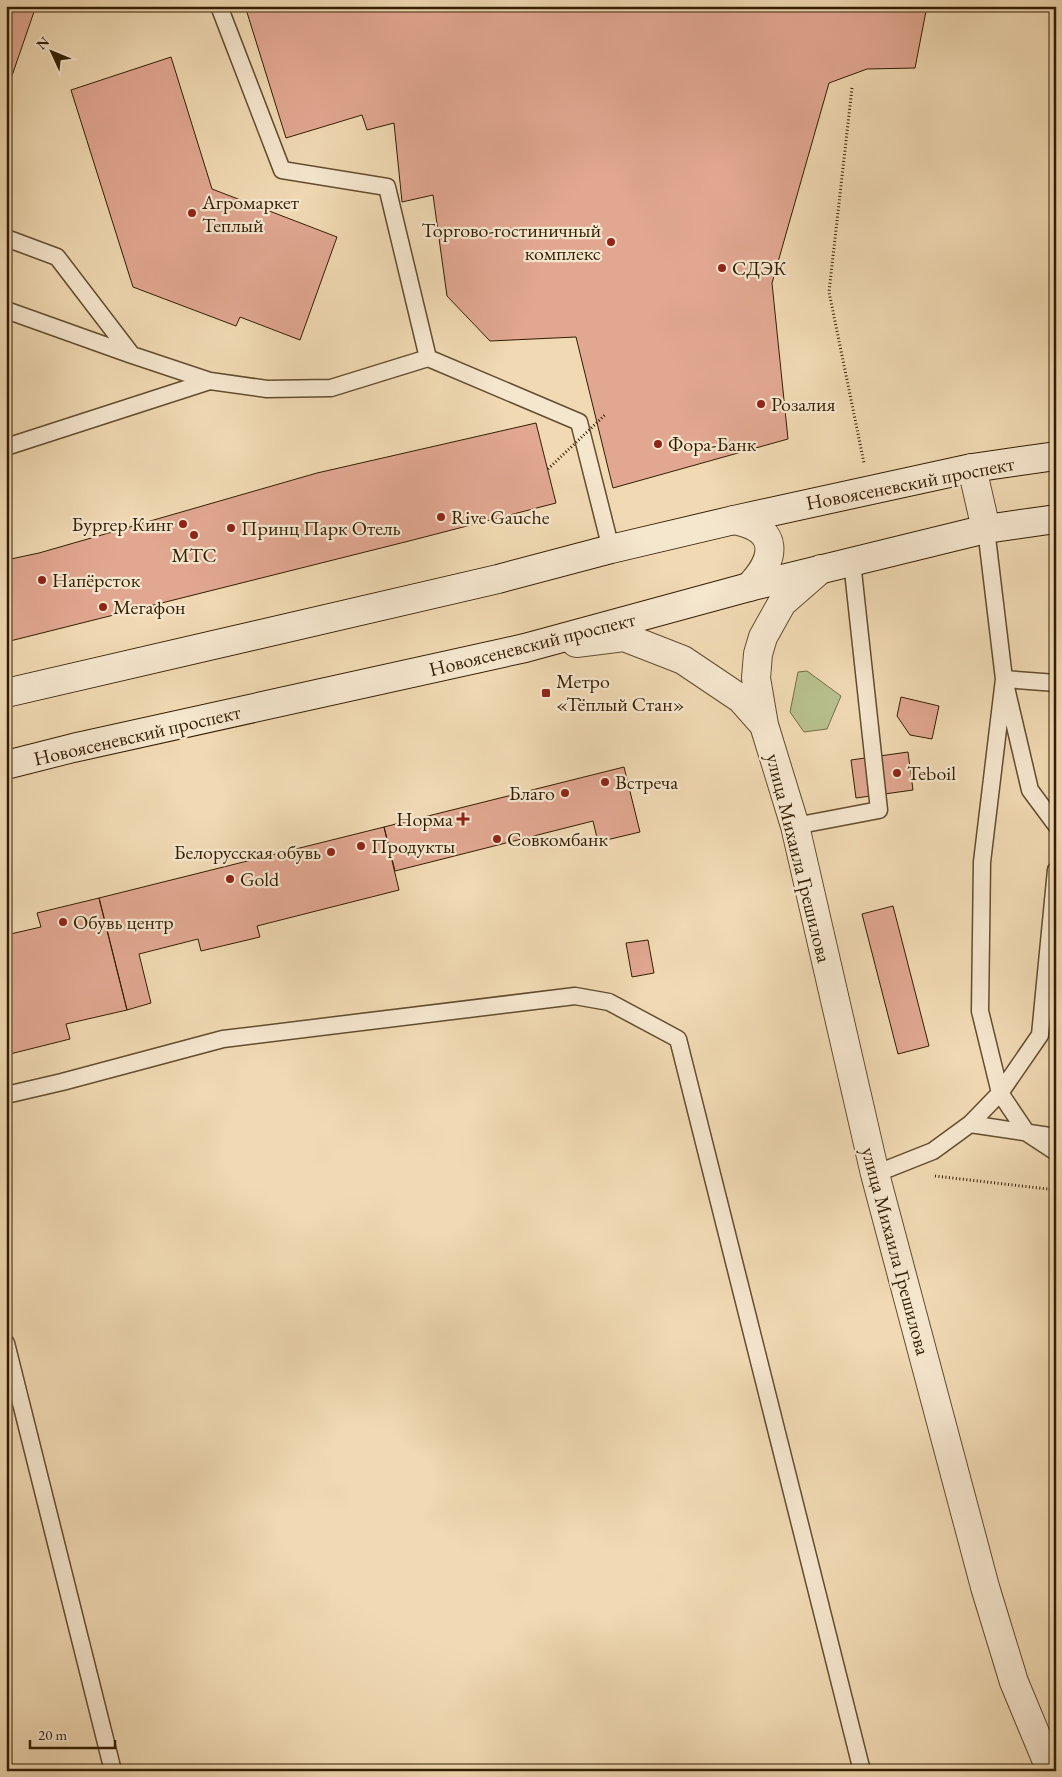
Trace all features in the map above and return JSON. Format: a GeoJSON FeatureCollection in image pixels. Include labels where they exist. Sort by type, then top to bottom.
{"type":"FeatureCollection","features":[{"type":"Feature","properties":{"kind":"main road","name":"Новоясеневский проспект"},"geometry":{"type":"LineString","coordinates":[[6,693],[498,579],[611,549],[734,520],[972,468],[1056,456]]}},
{"type":"Feature","properties":{"kind":"main road"},"geometry":{"type":"LineString","coordinates":[[972,468],[986,529]]}},
{"type":"Feature","properties":{"kind":"main road","name":"Новоясеневский проспект"},"geometry":{"type":"LineString","coordinates":[[6,765],[73,748],[525,648],[749,587],[986,529],[1056,519]]}},
{"type":"Feature","properties":{"kind":"main road"},"geometry":{"type":"LineString","coordinates":[[734,520],[748,522],[758,529],[771,547],[768,563],[761,575],[749,587]]}},
{"type":"Feature","properties":{"kind":"main road","name":"улица Михаила Грешилова"},"geometry":{"type":"LineString","coordinates":[[821,569],[782,602],[763,637],[758,654],[756,678],[764,725],[796,826],[875,1174],[985,1587],[1014,1682],[1049,1770]]}},
{"type":"Feature","properties":{"kind":"main road","name":"улица Михаила Грешилова"},"geometry":{"type":"LineString","coordinates":[[525,648],[624,637],[683,660],[740,699],[764,725]]}},
{"type":"Feature","properties":{"kind":"lane"},"geometry":{"type":"LineString","coordinates":[[219,6],[282,170],[387,187],[428,358]]}},
{"type":"Feature","properties":{"kind":"lane"},"geometry":{"type":"LineString","coordinates":[[6,238],[58,257],[132,355]]}},
{"type":"Feature","properties":{"kind":"lane"},"geometry":{"type":"LineString","coordinates":[[6,310],[210,381],[267,389],[330,388],[428,358],[579,422],[611,549]]}},
{"type":"Feature","properties":{"kind":"lane"},"geometry":{"type":"LineString","coordinates":[[6,447],[210,381]]}},
{"type":"Feature","properties":{"kind":"lane"},"geometry":{"type":"LineString","coordinates":[[986,529],[1004,679],[1030,790],[1056,825]]}},
{"type":"Feature","properties":{"kind":"lane"},"geometry":{"type":"LineString","coordinates":[[796,826],[879,810],[852,562]]}},
{"type":"Feature","properties":{"kind":"lane"},"geometry":{"type":"LineString","coordinates":[[1004,679],[1056,683]]}},
{"type":"Feature","properties":{"kind":"lane"},"geometry":{"type":"LineString","coordinates":[[1004,679],[982,862],[980,1011],[1000,1093],[1027,1133],[1056,1152]]}},
{"type":"Feature","properties":{"kind":"lane"},"geometry":{"type":"LineString","coordinates":[[875,1174],[933,1151],[970,1124],[1000,1093],[1040,1035],[1056,870]]}},
{"type":"Feature","properties":{"kind":"lane"},"geometry":{"type":"LineString","coordinates":[[6,1096],[223,1039],[575,996],[608,1002],[678,1039],[862,1771]]}},
{"type":"Feature","properties":{"kind":"lane"},"geometry":{"type":"LineString","coordinates":[[970,1124],[1056,1137]]}},
{"type":"Feature","properties":{"kind":"lane"},"geometry":{"type":"LineString","coordinates":[[1027,1133],[1056,1124]]}},
{"type":"Feature","properties":{"kind":"lane"},"geometry":{"type":"LineString","coordinates":[[6,1343],[113,1771]]}},
{"type":"Feature","properties":{"kind":"path"},"geometry":{"type":"LineString","coordinates":[[852,88],[829,292],[864,464]]}},
{"type":"Feature","properties":{"kind":"path"},"geometry":{"type":"LineString","coordinates":[[548,470],[606,414]]}},
{"type":"Feature","properties":{"kind":"path"},"geometry":{"type":"LineString","coordinates":[[931,1176],[1056,1190]]}},
{"type":"Feature","properties":{"kind":"green space"},"geometry":{"type":"Polygon","coordinates":[[[807,671],[841,696],[827,729],[804,732],[790,712],[798,672],[807,671]]]}},
{"type":"Feature","properties":{"kind":"building"},"geometry":{"type":"Polygon","coordinates":[[[6,6],[36,6],[6,93],[6,6]]]}},
{"type":"Feature","properties":{"kind":"building","name":"Торгово-гостиничный комплекс"},"geometry":{"type":"Polygon","coordinates":[[[245,6],[927,6],[915,68],[867,69],[829,83],[772,283],[788,439],[613,488],[576,337],[490,341],[447,296],[433,195],[402,202],[394,123],[367,130],[362,115],[286,138],[245,6]]]}},
{"type":"Feature","properties":{"kind":"building"},"geometry":{"type":"Polygon","coordinates":[[[1056,6],[1056,21],[1052,21],[1056,6]]]}},
{"type":"Feature","properties":{"kind":"building","name":"Агромаркет Теплый"},"geometry":{"type":"Polygon","coordinates":[[[171,57],[212,189],[337,237],[300,340],[240,317],[236,326],[133,287],[71,90],[171,57]]]}},
{"type":"Feature","properties":{"kind":"building"},"geometry":{"type":"Polygon","coordinates":[[[536,423],[556,503],[6,642],[6,560],[39,553],[317,473],[536,423]]]}},
{"type":"Feature","properties":{"kind":"building"},"geometry":{"type":"Polygon","coordinates":[[[901,697],[939,706],[932,739],[910,735],[897,716],[901,697]]]}},
{"type":"Feature","properties":{"kind":"building"},"geometry":{"type":"Polygon","coordinates":[[[908,752],[913,790],[856,798],[851,760],[908,752]]]}},
{"type":"Feature","properties":{"kind":"building"},"geometry":{"type":"Polygon","coordinates":[[[624,767],[640,832],[598,842],[593,821],[395,871],[384,827],[624,767]]]}},
{"type":"Feature","properties":{"kind":"building"},"geometry":{"type":"Polygon","coordinates":[[[384,827],[399,890],[257,926],[260,937],[201,951],[198,939],[139,954],[151,1003],[127,1010],[99,898],[384,827]]]}},
{"type":"Feature","properties":{"kind":"building"},"geometry":{"type":"Polygon","coordinates":[[[99,898],[127,1010],[66,1024],[70,1039],[6,1055],[6,935],[41,927],[37,913],[99,898]]]}},
{"type":"Feature","properties":{"kind":"building"},"geometry":{"type":"Polygon","coordinates":[[[893,906],[929,1046],[898,1054],[862,914],[893,906]]]}},
{"type":"Feature","properties":{"kind":"building"},"geometry":{"type":"Polygon","coordinates":[[[648,940],[654,973],[632,977],[626,943],[648,940]]]}},
{"type":"Feature","properties":{"kind":"place","name":"Агромаркет Теплый"},"geometry":{"type":"Point","coordinates":[192,213]}},
{"type":"Feature","properties":{"kind":"place","name":"Торгово-гостиничный комплекс"},"geometry":{"type":"Point","coordinates":[611,242]}},
{"type":"Feature","properties":{"kind":"place","name":"СДЭК"},"geometry":{"type":"Point","coordinates":[722,268]}},
{"type":"Feature","properties":{"kind":"place","name":"Розалия"},"geometry":{"type":"Point","coordinates":[761,404]}},
{"type":"Feature","properties":{"kind":"place","name":"Фора-Банк"},"geometry":{"type":"Point","coordinates":[658,444]}},
{"type":"Feature","properties":{"kind":"place","name":"Rive Gauche"},"geometry":{"type":"Point","coordinates":[441,517]}},
{"type":"Feature","properties":{"kind":"place","name":"Бургер Кинг"},"geometry":{"type":"Point","coordinates":[183,524]}},
{"type":"Feature","properties":{"kind":"place","name":"Принц Парк Отель"},"geometry":{"type":"Point","coordinates":[231,528]}},
{"type":"Feature","properties":{"kind":"place","name":"МТС"},"geometry":{"type":"Point","coordinates":[194,535]}},
{"type":"Feature","properties":{"kind":"place","name":"Напёрсток"},"geometry":{"type":"Point","coordinates":[42,580]}},
{"type":"Feature","properties":{"kind":"place","name":"Мегафон"},"geometry":{"type":"Point","coordinates":[103,607]}},
{"type":"Feature","properties":{"kind":"place","name":"Метро «Тёплый Стан»"},"geometry":{"type":"Point","coordinates":[546,693]}},
{"type":"Feature","properties":{"kind":"place","name":"Teboil"},"geometry":{"type":"Point","coordinates":[897,773]}},
{"type":"Feature","properties":{"kind":"place","name":"Встреча"},"geometry":{"type":"Point","coordinates":[605,782]}},
{"type":"Feature","properties":{"kind":"place","name":"Благо"},"geometry":{"type":"Point","coordinates":[565,793]}},
{"type":"Feature","properties":{"kind":"place","name":"Норма"},"geometry":{"type":"Point","coordinates":[463,819]}},
{"type":"Feature","properties":{"kind":"place","name":"Совкомбанк"},"geometry":{"type":"Point","coordinates":[497,839]}},
{"type":"Feature","properties":{"kind":"place","name":"Продукты"},"geometry":{"type":"Point","coordinates":[361,846]}},
{"type":"Feature","properties":{"kind":"place","name":"Белорусская обувь"},"geometry":{"type":"Point","coordinates":[331,852]}},
{"type":"Feature","properties":{"kind":"place","name":"Gold"},"geometry":{"type":"Point","coordinates":[230,879]}},
{"type":"Feature","properties":{"kind":"place","name":"Обувь центр"},"geometry":{"type":"Point","coordinates":[63,922]}}]}
